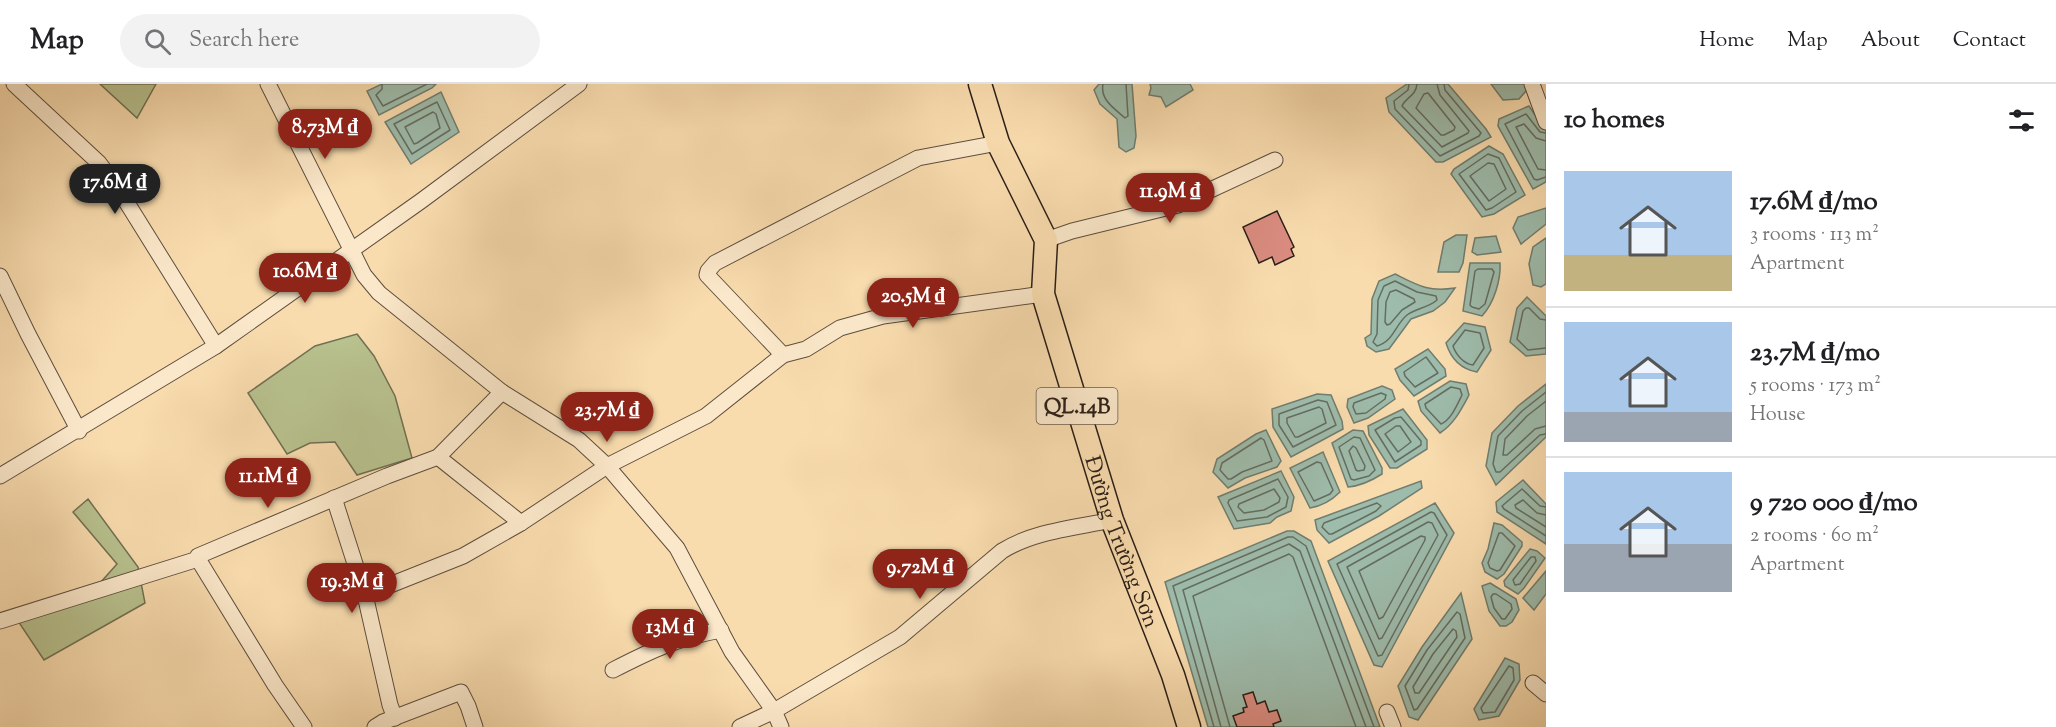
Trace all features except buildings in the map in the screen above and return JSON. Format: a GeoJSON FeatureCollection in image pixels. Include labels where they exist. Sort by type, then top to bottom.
{"type":"FeatureCollection","features":[{"type":"Feature","properties":{"kind":"highway","name":"Đường Trường Sơn"},"geometry":{"type":"LineString","coordinates":[[980,84],[998,143],[1046,240],[1043,294],[1112,520],[1173,675],[1189,727]]}},
{"type":"Feature","properties":{"kind":"street"},"geometry":{"type":"LineString","coordinates":[[14,84],[99,163],[119,190],[216,346]]}},
{"type":"Feature","properties":{"kind":"street"},"geometry":{"type":"LineString","coordinates":[[268,84],[364,275],[379,293],[502,392],[579,440],[607,466],[676,548],[732,652],[774,711],[781,727]]}},
{"type":"Feature","properties":{"kind":"street"},"geometry":{"type":"LineString","coordinates":[[0,476],[216,346],[422,201],[579,84]]}},
{"type":"Feature","properties":{"kind":"street"},"geometry":{"type":"LineString","coordinates":[[1532,84],[1546,122]]}},
{"type":"Feature","properties":{"kind":"street"},"geometry":{"type":"LineString","coordinates":[[783,355],[707,275],[710,267],[918,158],[998,143]]}},
{"type":"Feature","properties":{"kind":"street"},"geometry":{"type":"LineString","coordinates":[[1046,240],[1072,231],[1178,205],[1275,160]]}},
{"type":"Feature","properties":{"kind":"street"},"geometry":{"type":"LineString","coordinates":[[0,276],[79,430]]}},
{"type":"Feature","properties":{"kind":"street"},"geometry":{"type":"LineString","coordinates":[[365,595],[463,556],[521,523],[607,466],[706,416],[783,355],[806,348],[840,328],[883,316],[1043,294]]}},
{"type":"Feature","properties":{"kind":"street"},"geometry":{"type":"LineString","coordinates":[[0,621],[198,559],[198,556],[334,498],[438,457],[502,392]]}},
{"type":"Feature","properties":{"kind":"street"},"geometry":{"type":"LineString","coordinates":[[438,457],[521,523]]}},
{"type":"Feature","properties":{"kind":"street"},"geometry":{"type":"LineString","coordinates":[[334,498],[365,595],[395,718]]}},
{"type":"Feature","properties":{"kind":"street"},"geometry":{"type":"LineString","coordinates":[[740,727],[774,711],[900,637],[1002,551],[1016,542],[1112,520]]}},
{"type":"Feature","properties":{"kind":"street"},"geometry":{"type":"LineString","coordinates":[[198,559],[275,685],[304,727]]}},
{"type":"Feature","properties":{"kind":"street"},"geometry":{"type":"LineString","coordinates":[[612,670],[671,642],[720,630]]}},
{"type":"Feature","properties":{"kind":"street"},"geometry":{"type":"LineString","coordinates":[[1533,683],[1546,694]]}},
{"type":"Feature","properties":{"kind":"street"},"geometry":{"type":"LineString","coordinates":[[375,727],[461,692],[475,727]]}},
{"type":"Feature","properties":{"kind":"street"},"geometry":{"type":"LineString","coordinates":[[1387,712],[1393,727]]}},
{"type":"Feature","properties":{"kind":"green space"},"geometry":{"type":"Polygon","coordinates":[[[100,84],[156,84],[137,118],[100,84]]]}},
{"type":"Feature","properties":{"kind":"green space"},"geometry":{"type":"Polygon","coordinates":[[[357,334],[374,356],[395,396],[412,458],[357,475],[335,442],[310,443],[287,454],[248,393],[315,346],[357,334]]]}},
{"type":"Feature","properties":{"kind":"green space"},"geometry":{"type":"Polygon","coordinates":[[[88,499],[138,567],[145,603],[44,660],[12,612],[100,583],[117,564],[73,512],[88,499]]]}},
{"type":"Feature","properties":{"kind":"water"},"geometry":{"type":"Polygon","coordinates":[[[382,84],[436,84],[379,115],[367,91],[382,84]]]}},
{"type":"Feature","properties":{"kind":"water"},"geometry":{"type":"Polygon","coordinates":[[[1099,84],[1132,84],[1136,136],[1134,148],[1126,152],[1119,147],[1117,119],[1100,104],[1094,90],[1099,84]]]}},
{"type":"Feature","properties":{"kind":"water"},"geometry":{"type":"Polygon","coordinates":[[[1150,84],[1190,84],[1193,90],[1166,107],[1161,97],[1149,95],[1150,84]]]}},
{"type":"Feature","properties":{"kind":"water"},"geometry":{"type":"Polygon","coordinates":[[[1407,84],[1448,84],[1491,137],[1443,162],[1436,162],[1389,112],[1386,98],[1407,84]]]}},
{"type":"Feature","properties":{"kind":"water"},"geometry":{"type":"Polygon","coordinates":[[[1491,84],[1528,84],[1526,91],[1519,99],[1503,100],[1491,84]]]}},
{"type":"Feature","properties":{"kind":"water"},"geometry":{"type":"Polygon","coordinates":[[[441,92],[459,132],[411,164],[385,122],[441,92]]]}},
{"type":"Feature","properties":{"kind":"water"},"geometry":{"type":"Polygon","coordinates":[[[1529,106],[1546,131],[1546,182],[1533,189],[1498,126],[1499,119],[1529,106]]]}},
{"type":"Feature","properties":{"kind":"water"},"geometry":{"type":"Polygon","coordinates":[[[1489,146],[1503,154],[1525,195],[1494,214],[1482,217],[1451,174],[1454,169],[1489,146]]]}},
{"type":"Feature","properties":{"kind":"water"},"geometry":{"type":"Polygon","coordinates":[[[1546,208],[1546,224],[1521,244],[1513,228],[1518,217],[1546,208]]]}},
{"type":"Feature","properties":{"kind":"water"},"geometry":{"type":"Polygon","coordinates":[[[1456,235],[1467,235],[1463,263],[1459,272],[1438,272],[1444,242],[1456,235]]]}},
{"type":"Feature","properties":{"kind":"water"},"geometry":{"type":"Polygon","coordinates":[[[1496,236],[1501,252],[1477,255],[1472,252],[1475,238],[1496,236]]]}},
{"type":"Feature","properties":{"kind":"water"},"geometry":{"type":"Polygon","coordinates":[[[1546,238],[1546,284],[1541,287],[1533,285],[1529,264],[1533,247],[1546,238]]]}},
{"type":"Feature","properties":{"kind":"water"},"geometry":{"type":"Polygon","coordinates":[[[1470,263],[1500,263],[1496,291],[1482,316],[1463,311],[1470,263]]]}},
{"type":"Feature","properties":{"kind":"water"},"geometry":{"type":"Polygon","coordinates":[[[1395,274],[1424,287],[1455,288],[1445,302],[1433,311],[1411,319],[1389,349],[1376,352],[1367,346],[1365,338],[1371,334],[1372,299],[1379,281],[1395,274]]]}},
{"type":"Feature","properties":{"kind":"water"},"geometry":{"type":"Polygon","coordinates":[[[1527,297],[1546,316],[1546,354],[1526,356],[1510,342],[1517,308],[1527,297]]]}},
{"type":"Feature","properties":{"kind":"water"},"geometry":{"type":"Polygon","coordinates":[[[1464,323],[1485,327],[1491,350],[1477,372],[1457,362],[1446,343],[1464,323]]]}},
{"type":"Feature","properties":{"kind":"water"},"geometry":{"type":"Polygon","coordinates":[[[1428,349],[1445,369],[1446,376],[1414,396],[1400,380],[1395,369],[1428,349]]]}},
{"type":"Feature","properties":{"kind":"water"},"geometry":{"type":"Polygon","coordinates":[[[1450,381],[1466,384],[1469,395],[1453,421],[1440,433],[1421,411],[1418,401],[1450,381]]]}},
{"type":"Feature","properties":{"kind":"water"},"geometry":{"type":"Polygon","coordinates":[[[1546,384],[1546,437],[1496,485],[1486,466],[1492,433],[1518,406],[1546,384]]]}},
{"type":"Feature","properties":{"kind":"water"},"geometry":{"type":"Polygon","coordinates":[[[1382,386],[1392,390],[1395,399],[1368,418],[1354,423],[1347,407],[1348,399],[1382,386]]]}},
{"type":"Feature","properties":{"kind":"water"},"geometry":{"type":"Polygon","coordinates":[[[1317,394],[1331,395],[1343,429],[1291,457],[1273,427],[1272,409],[1317,394]]]}},
{"type":"Feature","properties":{"kind":"water"},"geometry":{"type":"Polygon","coordinates":[[[1403,409],[1427,440],[1427,449],[1397,468],[1390,468],[1369,435],[1368,426],[1403,409]]]}},
{"type":"Feature","properties":{"kind":"water"},"geometry":{"type":"Polygon","coordinates":[[[1266,430],[1281,461],[1277,467],[1245,478],[1228,488],[1213,472],[1217,459],[1266,430]]]}},
{"type":"Feature","properties":{"kind":"water"},"geometry":{"type":"Polygon","coordinates":[[[1353,430],[1363,431],[1382,468],[1382,474],[1366,483],[1348,487],[1332,443],[1353,430]]]}},
{"type":"Feature","properties":{"kind":"water"},"geometry":{"type":"Polygon","coordinates":[[[1323,452],[1340,492],[1326,503],[1310,508],[1290,468],[1323,452]]]}},
{"type":"Feature","properties":{"kind":"water"},"geometry":{"type":"Polygon","coordinates":[[[1281,471],[1294,497],[1291,511],[1270,523],[1234,529],[1218,497],[1281,471]]]}},
{"type":"Feature","properties":{"kind":"water"},"geometry":{"type":"Polygon","coordinates":[[[1523,480],[1546,504],[1546,544],[1497,512],[1496,502],[1523,480]]]}},
{"type":"Feature","properties":{"kind":"water"},"geometry":{"type":"Polygon","coordinates":[[[1421,481],[1422,488],[1379,516],[1329,543],[1317,530],[1315,520],[1421,481]]]}},
{"type":"Feature","properties":{"kind":"water"},"geometry":{"type":"Polygon","coordinates":[[[1435,503],[1454,533],[1382,667],[1374,665],[1328,561],[1435,503]]]}},
{"type":"Feature","properties":{"kind":"water"},"geometry":{"type":"Polygon","coordinates":[[[1494,523],[1502,525],[1522,542],[1522,546],[1504,574],[1497,579],[1485,572],[1482,563],[1494,523]]]}},
{"type":"Feature","properties":{"kind":"water"},"geometry":{"type":"Polygon","coordinates":[[[1287,531],[1294,531],[1311,541],[1380,727],[1208,727],[1165,582],[1287,531]]]}},
{"type":"Feature","properties":{"kind":"water"},"geometry":{"type":"Polygon","coordinates":[[[1530,549],[1537,551],[1545,558],[1518,594],[1505,586],[1504,581],[1530,549]]]}},
{"type":"Feature","properties":{"kind":"water"},"geometry":{"type":"Polygon","coordinates":[[[1546,571],[1546,594],[1534,610],[1523,598],[1546,571]]]}},
{"type":"Feature","properties":{"kind":"water"},"geometry":{"type":"Polygon","coordinates":[[[1490,583],[1516,599],[1519,610],[1512,622],[1506,626],[1500,626],[1489,611],[1482,586],[1490,583]]]}},
{"type":"Feature","properties":{"kind":"water"},"geometry":{"type":"Polygon","coordinates":[[[1461,593],[1472,639],[1418,720],[1409,717],[1398,686],[1422,647],[1461,593]]]}},
{"type":"Feature","properties":{"kind":"water"},"geometry":{"type":"Polygon","coordinates":[[[1505,658],[1519,664],[1520,680],[1499,716],[1479,720],[1474,709],[1505,658]]]}}]}
